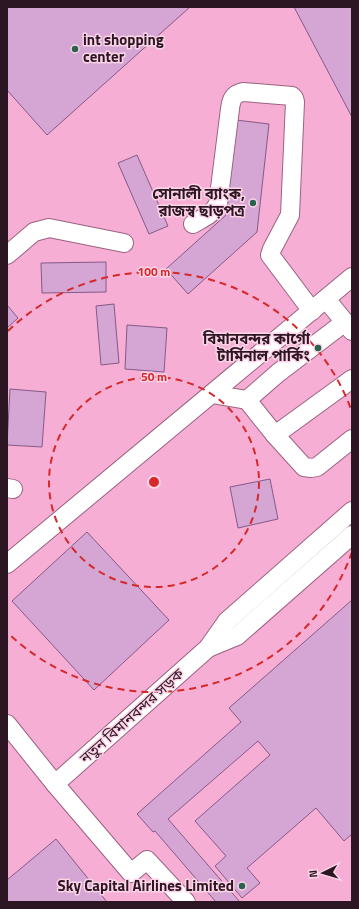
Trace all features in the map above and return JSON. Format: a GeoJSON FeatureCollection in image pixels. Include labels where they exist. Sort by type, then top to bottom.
{"type":"FeatureCollection","features":[{"type":"Feature","properties":{"kind":"lane"},"geometry":{"type":"LineString","coordinates":[[193,224],[209,215],[218,204],[230,109],[233,97],[236,93],[243,92],[292,96],[295,102],[290,215],[270,255],[312,311]]}},
{"type":"Feature","properties":{"kind":"lane"},"geometry":{"type":"LineString","coordinates":[[7,255],[34,232],[49,228],[124,243]]}},
{"type":"Feature","properties":{"kind":"lane"},"geometry":{"type":"LineString","coordinates":[[7,564],[352,277]]}},
{"type":"Feature","properties":{"kind":"lane"},"geometry":{"type":"LineString","coordinates":[[247,400],[278,373],[348,326],[326,299]]}},
{"type":"Feature","properties":{"kind":"lane"},"geometry":{"type":"LineString","coordinates":[[275,436],[352,379]]}},
{"type":"Feature","properties":{"kind":"lane"},"geometry":{"type":"LineString","coordinates":[[212,394],[247,400],[275,436],[304,467],[317,467],[352,439]]}},
{"type":"Feature","properties":{"kind":"lane","name":"নতুন বিমানবন্দর সড়ক"},"geometry":{"type":"LineString","coordinates":[[55,784],[208,648],[227,620],[352,511]]}},
{"type":"Feature","properties":{"kind":"lane","name":"নতুন বিমানবন্দর সড়ক"},"geometry":{"type":"LineString","coordinates":[[208,648],[237,636],[352,535]]}},
{"type":"Feature","properties":{"kind":"lane"},"geometry":{"type":"LineString","coordinates":[[7,724],[55,784],[131,873],[147,860],[186,902]]}},
{"type":"Feature","properties":{"kind":"shaded area"},"geometry":{"type":"Polygon","coordinates":[[[7,7],[352,7],[352,902],[7,902],[7,7]]]}},
{"type":"Feature","properties":{"kind":"building","name":"int shopping center"},"geometry":{"type":"Polygon","coordinates":[[[7,7],[190,7],[47,135],[7,90],[7,7]]]}},
{"type":"Feature","properties":{"kind":"building"},"geometry":{"type":"Polygon","coordinates":[[[294,7],[352,7],[352,117],[294,7]]]}},
{"type":"Feature","properties":{"kind":"building"},"geometry":{"type":"Polygon","coordinates":[[[236,120],[269,124],[257,232],[188,294],[166,269],[226,215],[236,120]]]}},
{"type":"Feature","properties":{"kind":"building"},"geometry":{"type":"Polygon","coordinates":[[[137,155],[168,226],[149,234],[118,163],[137,155]]]}},
{"type":"Feature","properties":{"kind":"building"},"geometry":{"type":"Polygon","coordinates":[[[106,262],[106,292],[42,293],[41,263],[106,262]]]}},
{"type":"Feature","properties":{"kind":"building"},"geometry":{"type":"Polygon","coordinates":[[[114,304],[119,363],[101,365],[96,306],[114,304]]]}},
{"type":"Feature","properties":{"kind":"building"},"geometry":{"type":"Polygon","coordinates":[[[7,305],[18,318],[7,328],[7,305]]]}},
{"type":"Feature","properties":{"kind":"building"},"geometry":{"type":"Polygon","coordinates":[[[127,325],[167,328],[164,372],[125,369],[127,325]]]}},
{"type":"Feature","properties":{"kind":"building"},"geometry":{"type":"Polygon","coordinates":[[[10,389],[46,392],[42,447],[7,445],[10,389]]]}},
{"type":"Feature","properties":{"kind":"building"},"geometry":{"type":"Polygon","coordinates":[[[270,479],[278,519],[238,528],[230,487],[270,479]]]}},
{"type":"Feature","properties":{"kind":"building"},"geometry":{"type":"Polygon","coordinates":[[[87,532],[169,620],[94,690],[12,601],[87,532]]]}},
{"type":"Feature","properties":{"kind":"building"},"geometry":{"type":"Polygon","coordinates":[[[352,600],[352,834],[344,841],[316,808],[247,868],[260,883],[242,898],[215,866],[226,856],[195,821],[270,755],[258,741],[168,819],[240,902],[216,902],[155,831],[153,832],[137,814],[241,722],[229,708],[352,600]]]}},
{"type":"Feature","properties":{"kind":"building"},"geometry":{"type":"Polygon","coordinates":[[[56,839],[107,902],[7,902],[7,880],[56,839]]]}},
{"type":"Feature","properties":{"kind":"place","name":"int shopping center"},"geometry":{"type":"Point","coordinates":[75,49]}},
{"type":"Feature","properties":{"kind":"place","name":"সোনালী ব্যাংক, রাজস্ব ছাড়পত্র"},"geometry":{"type":"Point","coordinates":[253,203]}},
{"type":"Feature","properties":{"kind":"place","name":"বিমানবন্দর কার্গো টার্মিনাল পার্কিং"},"geometry":{"type":"Point","coordinates":[318,348]}},
{"type":"Feature","properties":{"kind":"place","name":"Sky Capital Airlines Limited"},"geometry":{"type":"Point","coordinates":[242,886]}}]}
